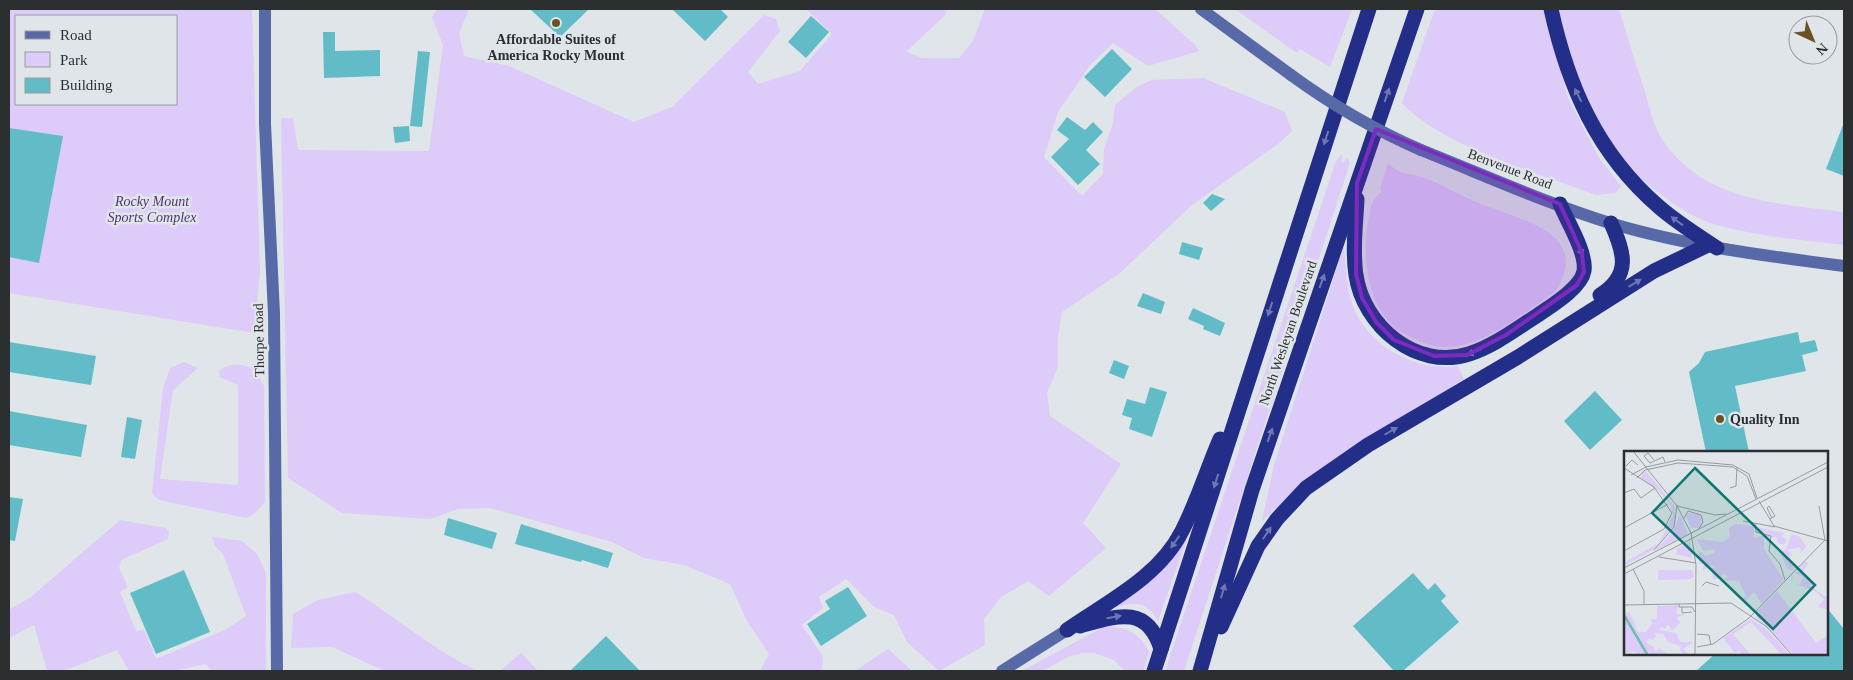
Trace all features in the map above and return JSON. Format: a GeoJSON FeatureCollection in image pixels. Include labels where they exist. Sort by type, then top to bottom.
{"type":"FeatureCollection","features":[{"type":"Feature","properties":{"kind":"highway","name":"North Wesleyan Boulevard"},"geometry":{"type":"LineString","coordinates":[[1154,671],[1369,9]]}},
{"type":"Feature","properties":{"kind":"highway","name":"North Wesleyan Boulevard"},"geometry":{"type":"LineString","coordinates":[[1200,671],[1252,490],[1417,9]]}},
{"type":"Feature","properties":{"kind":"highway"},"geometry":{"type":"LineString","coordinates":[[1550,9],[1561,54],[1571,82],[1607,148],[1637,186],[1659,207],[1712,247]]}},
{"type":"Feature","properties":{"kind":"highway"},"geometry":{"type":"LineString","coordinates":[[1357,184],[1356,274],[1362,298],[1376,322],[1394,340],[1414,350],[1434,356],[1467,355],[1484,348],[1562,299],[1577,285],[1584,272],[1582,254],[1560,204]]}},
{"type":"Feature","properties":{"kind":"highway"},"geometry":{"type":"LineString","coordinates":[[1200,671],[1258,546],[1277,518],[1306,488],[1368,445],[1518,356],[1565,318],[1611,288],[1620,275],[1624,260],[1622,246],[1611,223]]}},
{"type":"Feature","properties":{"kind":"highway"},"geometry":{"type":"LineString","coordinates":[[1537,342],[1654,271],[1712,247]]}},
{"type":"Feature","properties":{"kind":"highway"},"geometry":{"type":"LineString","coordinates":[[1067,630],[1136,582],[1164,556],[1182,532],[1252,370]]}},
{"type":"Feature","properties":{"kind":"highway"},"geometry":{"type":"LineString","coordinates":[[1067,630],[1120,616],[1136,617],[1147,623],[1157,636],[1162,649]]}},
{"type":"Feature","properties":{"kind":"main road","name":"Thorpe Road"},"geometry":{"type":"LineString","coordinates":[[265,9],[265,124],[274,314],[277,671]]}},
{"type":"Feature","properties":{"kind":"main road","name":"Benvenue Road"},"geometry":{"type":"LineString","coordinates":[[1201,9],[1326,100],[1387,135],[1421,150],[1611,223],[1712,247],[1844,266]]}},
{"type":"Feature","properties":{"kind":"main road"},"geometry":{"type":"LineString","coordinates":[[1002,671],[1067,630]]}},
{"type":"Feature","properties":{"kind":"highlighted area"},"geometry":{"type":"Polygon","coordinates":[[[1376,129],[1560,204],[1582,253],[1584,272],[1577,285],[1506,335],[1467,355],[1434,356],[1394,340],[1376,322],[1362,298],[1356,274],[1357,183],[1376,129]]]}},
{"type":"Feature","properties":{"kind":"green space","name":"Rocky Mount Sports Complex"},"geometry":{"type":"Polygon","coordinates":[[[9,9],[252,9],[260,272],[254,333],[9,293],[9,9]]]}},
{"type":"Feature","properties":{"kind":"green space"},"geometry":{"type":"Polygon","coordinates":[[[437,9],[469,9],[459,33],[464,56],[509,66],[634,122],[672,107],[764,15],[776,19],[780,31],[748,72],[758,84],[800,71],[832,34],[806,9],[947,9],[945,15],[906,52],[922,58],[959,58],[973,41],[985,9],[1155,9],[1195,45],[1199,51],[1148,66],[1113,43],[1091,64],[1058,112],[1044,157],[1082,196],[1103,174],[1104,149],[1113,123],[1115,105],[1138,86],[1152,80],[1203,78],[1285,112],[1292,131],[1278,144],[1192,205],[1120,273],[1062,312],[1058,337],[1058,367],[1047,393],[1050,416],[1121,464],[1083,523],[1106,548],[1049,596],[1028,581],[1001,597],[984,619],[985,645],[939,671],[907,642],[894,615],[874,607],[846,579],[819,597],[823,608],[802,625],[823,657],[822,671],[760,671],[769,654],[747,621],[730,584],[684,565],[644,558],[612,542],[490,508],[458,509],[430,519],[342,513],[288,478],[281,118],[293,118],[298,150],[429,151],[443,45],[432,17],[437,9]]]}},
{"type":"Feature","properties":{"kind":"green space"},"geometry":{"type":"Polygon","coordinates":[[[1235,9],[1352,9],[1330,67],[1300,49],[1297,53],[1235,9]]]}},
{"type":"Feature","properties":{"kind":"green space"},"geometry":{"type":"Polygon","coordinates":[[[1435,9],[1543,9],[1568,98],[1599,158],[1621,186],[1616,193],[1596,195],[1493,157],[1441,133],[1419,118],[1402,103],[1435,9]]]}},
{"type":"Feature","properties":{"kind":"green space"},"geometry":{"type":"Polygon","coordinates":[[[1558,9],[1619,9],[1654,123],[1664,142],[1681,162],[1700,177],[1721,188],[1745,196],[1769,202],[1844,212],[1844,245],[1762,235],[1713,224],[1697,218],[1682,209],[1645,182],[1621,159],[1598,125],[1574,68],[1558,9]]]}},
{"type":"Feature","properties":{"kind":"green space"},"geometry":{"type":"Polygon","coordinates":[[[1342,154],[1342,164],[1347,158],[1350,163],[1184,671],[1165,671],[1336,161],[1342,154]]]}},
{"type":"Feature","properties":{"kind":"green space"},"geometry":{"type":"Polygon","coordinates":[[[1388,163],[1401,172],[1422,177],[1547,231],[1558,242],[1565,255],[1565,271],[1556,291],[1504,327],[1489,335],[1459,346],[1445,347],[1429,344],[1396,329],[1386,319],[1373,293],[1369,279],[1366,250],[1370,209],[1375,198],[1382,192],[1380,188],[1388,163]]]}},
{"type":"Feature","properties":{"kind":"green space"},"geometry":{"type":"Polygon","coordinates":[[[1344,246],[1350,297],[1356,313],[1365,328],[1377,341],[1407,359],[1441,367],[1458,366],[1464,379],[1343,453],[1308,478],[1262,521],[1274,465],[1344,246]]]}},
{"type":"Feature","properties":{"kind":"green space"},"geometry":{"type":"Polygon","coordinates":[[[184,362],[198,368],[173,390],[160,479],[238,485],[238,385],[220,377],[219,371],[232,365],[242,365],[252,369],[257,373],[264,386],[265,502],[254,514],[246,518],[159,500],[152,493],[163,389],[170,368],[184,362]]]}},
{"type":"Feature","properties":{"kind":"green space"},"geometry":{"type":"Polygon","coordinates":[[[120,520],[166,528],[169,532],[168,539],[121,560],[119,568],[128,587],[120,592],[136,631],[144,630],[156,659],[227,629],[246,616],[223,554],[215,546],[212,537],[242,541],[257,554],[266,573],[266,671],[212,671],[206,664],[174,671],[129,671],[117,650],[63,671],[47,671],[34,625],[9,638],[9,610],[31,597],[120,520]]]}},
{"type":"Feature","properties":{"kind":"green space"},"geometry":{"type":"Polygon","coordinates":[[[1187,538],[1158,621],[1149,609],[1139,604],[1127,604],[1112,608],[1159,574],[1187,538]]]}},
{"type":"Feature","properties":{"kind":"green space"},"geometry":{"type":"Polygon","coordinates":[[[355,592],[431,644],[478,671],[385,671],[332,647],[291,648],[293,614],[318,600],[355,592]]]}},
{"type":"Feature","properties":{"kind":"green space"},"geometry":{"type":"Polygon","coordinates":[[[1108,626],[1127,630],[1142,640],[1149,652],[1143,671],[1125,671],[1114,660],[1094,653],[1083,653],[1069,656],[1043,671],[1022,671],[1092,633],[1108,626]]]}},
{"type":"Feature","properties":{"kind":"green space"},"geometry":{"type":"Polygon","coordinates":[[[888,649],[912,671],[856,671],[858,669],[888,649]]]}},
{"type":"Feature","properties":{"kind":"green space"},"geometry":{"type":"Polygon","coordinates":[[[521,653],[538,671],[500,671],[521,653]]]}},
{"type":"Feature","properties":{"kind":"building","name":"Affordable Suites of America Rocky Mount"},"geometry":{"type":"Polygon","coordinates":[[[530,9],[589,9],[560,37],[530,9]]]}},
{"type":"Feature","properties":{"kind":"building"},"geometry":{"type":"Polygon","coordinates":[[[672,9],[720,9],[728,17],[705,41],[672,9]]]}},
{"type":"Feature","properties":{"kind":"building"},"geometry":{"type":"Polygon","coordinates":[[[811,16],[829,32],[806,58],[788,42],[811,16]]]}},
{"type":"Feature","properties":{"kind":"building"},"geometry":{"type":"Polygon","coordinates":[[[323,32],[335,32],[335,51],[380,50],[380,76],[324,78],[323,32]]]}},
{"type":"Feature","properties":{"kind":"building"},"geometry":{"type":"Polygon","coordinates":[[[1112,49],[1132,69],[1105,97],[1084,77],[1112,49]]]}},
{"type":"Feature","properties":{"kind":"building"},"geometry":{"type":"Polygon","coordinates":[[[418,51],[430,52],[422,127],[410,126],[418,51]]]}},
{"type":"Feature","properties":{"kind":"building"},"geometry":{"type":"Polygon","coordinates":[[[1067,117],[1085,130],[1093,122],[1103,132],[1086,150],[1100,164],[1078,185],[1051,157],[1069,139],[1057,130],[1067,117]]]}},
{"type":"Feature","properties":{"kind":"building"},"geometry":{"type":"Polygon","coordinates":[[[1844,125],[1844,176],[1826,169],[1844,125]]]}},
{"type":"Feature","properties":{"kind":"building"},"geometry":{"type":"Polygon","coordinates":[[[409,126],[410,141],[395,143],[393,127],[409,126]]]}},
{"type":"Feature","properties":{"kind":"building"},"geometry":{"type":"Polygon","coordinates":[[[9,128],[63,136],[39,263],[9,257],[9,128]]]}},
{"type":"Feature","properties":{"kind":"building"},"geometry":{"type":"Polygon","coordinates":[[[1212,194],[1225,199],[1211,211],[1203,203],[1212,194]]]}},
{"type":"Feature","properties":{"kind":"building"},"geometry":{"type":"Polygon","coordinates":[[[1182,242],[1203,248],[1199,260],[1179,254],[1182,242]]]}},
{"type":"Feature","properties":{"kind":"building"},"geometry":{"type":"Polygon","coordinates":[[[1143,293],[1165,302],[1161,314],[1137,306],[1143,293]]]}},
{"type":"Feature","properties":{"kind":"building"},"geometry":{"type":"Polygon","coordinates":[[[1193,308],[1225,323],[1220,336],[1203,329],[1204,326],[1188,319],[1193,308]]]}},
{"type":"Feature","properties":{"kind":"building","name":"Quality Inn"},"geometry":{"type":"Polygon","coordinates":[[[1798,332],[1800,343],[1815,340],[1818,351],[1802,355],[1806,371],[1735,386],[1749,451],[1706,451],[1689,372],[1699,363],[1705,352],[1798,332]]]}},
{"type":"Feature","properties":{"kind":"building"},"geometry":{"type":"Polygon","coordinates":[[[9,342],[96,356],[91,385],[9,372],[9,342]]]}},
{"type":"Feature","properties":{"kind":"building"},"geometry":{"type":"Polygon","coordinates":[[[1114,360],[1129,366],[1124,379],[1109,373],[1114,360]]]}},
{"type":"Feature","properties":{"kind":"building"},"geometry":{"type":"Polygon","coordinates":[[[1150,387],[1167,392],[1152,437],[1129,429],[1132,418],[1122,415],[1127,399],[1145,404],[1150,387]]]}},
{"type":"Feature","properties":{"kind":"building"},"geometry":{"type":"Polygon","coordinates":[[[1595,391],[1622,420],[1590,450],[1564,421],[1595,391]]]}},
{"type":"Feature","properties":{"kind":"building"},"geometry":{"type":"Polygon","coordinates":[[[9,411],[87,425],[81,457],[9,445],[9,411]]]}},
{"type":"Feature","properties":{"kind":"building"},"geometry":{"type":"Polygon","coordinates":[[[127,417],[142,420],[135,459],[121,457],[127,417]]]}},
{"type":"Feature","properties":{"kind":"building"},"geometry":{"type":"Polygon","coordinates":[[[9,497],[23,499],[15,541],[9,540],[9,497]]]}},
{"type":"Feature","properties":{"kind":"building"},"geometry":{"type":"Polygon","coordinates":[[[448,518],[497,533],[492,549],[444,535],[448,518]]]}},
{"type":"Feature","properties":{"kind":"building"},"geometry":{"type":"Polygon","coordinates":[[[521,524],[613,553],[608,568],[515,544],[521,524]]]}},
{"type":"Feature","properties":{"kind":"building"},"geometry":{"type":"Polygon","coordinates":[[[184,570],[210,632],[156,654],[130,593],[184,570]]]}},
{"type":"Feature","properties":{"kind":"building"},"geometry":{"type":"Polygon","coordinates":[[[1413,573],[1428,590],[1435,583],[1446,596],[1441,601],[1459,622],[1403,671],[1394,671],[1353,626],[1413,573]]]}},
{"type":"Feature","properties":{"kind":"building"},"geometry":{"type":"Polygon","coordinates":[[[848,587],[867,616],[821,646],[807,624],[830,609],[825,601],[848,587]]]}},
{"type":"Feature","properties":{"kind":"building"},"geometry":{"type":"Polygon","coordinates":[[[1828,609],[1844,629],[1844,671],[1696,671],[1714,655],[1828,655],[1828,609]]]}},
{"type":"Feature","properties":{"kind":"building"},"geometry":{"type":"Polygon","coordinates":[[[606,636],[640,671],[570,671],[606,636]]]}},
{"type":"Feature","properties":{"kind":"place","name":"Affordable Suites of America Rocky Mount"},"geometry":{"type":"Point","coordinates":[556,23]}},
{"type":"Feature","properties":{"kind":"place","name":"Quality Inn"},"geometry":{"type":"Point","coordinates":[1720,419]}}]}
